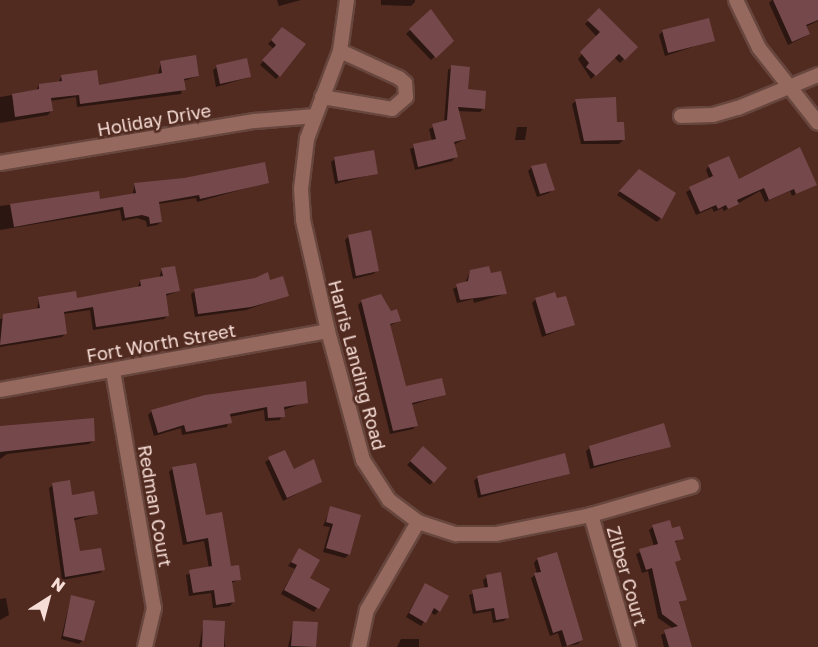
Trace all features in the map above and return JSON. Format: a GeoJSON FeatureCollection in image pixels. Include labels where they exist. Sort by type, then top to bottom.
{"type":"FeatureCollection","features":[{"type":"Feature","properties":{"kind":"street","name":"Harris Landing Road"},"geometry":{"type":"LineString","coordinates":[[347,0],[340,51],[315,116],[301,189],[303,220],[328,331],[363,460],[389,500],[418,522],[456,534],[496,534],[591,515],[692,486]]}},
{"type":"Feature","properties":{"kind":"street"},"geometry":{"type":"LineString","coordinates":[[736,0],[759,48],[818,123]]}},
{"type":"Feature","properties":{"kind":"street"},"geometry":{"type":"LineString","coordinates":[[322,98],[359,100],[392,109],[406,97],[405,83],[399,78],[340,51]]}},
{"type":"Feature","properties":{"kind":"street"},"geometry":{"type":"LineString","coordinates":[[681,116],[713,115],[818,75]]}},
{"type":"Feature","properties":{"kind":"street","name":"Holiday Drive"},"geometry":{"type":"LineString","coordinates":[[0,163],[255,122],[315,116]]}},
{"type":"Feature","properties":{"kind":"street","name":"Fort Worth Street"},"geometry":{"type":"LineString","coordinates":[[0,390],[328,331]]}},
{"type":"Feature","properties":{"kind":"street","name":"Redman Court"},"geometry":{"type":"LineString","coordinates":[[112,371],[154,608],[146,647]]}},
{"type":"Feature","properties":{"kind":"street","name":"Zilber Court"},"geometry":{"type":"LineString","coordinates":[[591,515],[629,647]]}},
{"type":"Feature","properties":{"kind":"street"},"geometry":{"type":"LineString","coordinates":[[359,647],[367,610],[418,522]]}},
{"type":"Feature","properties":{"kind":"building"},"geometry":{"type":"Polygon","coordinates":[[[773,0],[818,0],[818,20],[806,25],[810,34],[792,42],[773,0]]]}},
{"type":"Feature","properties":{"kind":"building"},"geometry":{"type":"Polygon","coordinates":[[[599,8],[638,47],[625,60],[619,54],[596,76],[586,67],[589,63],[580,52],[600,32],[587,20],[599,8]]]}},
{"type":"Feature","properties":{"kind":"building"},"geometry":{"type":"Polygon","coordinates":[[[431,9],[454,41],[436,58],[409,29],[431,9]]]}},
{"type":"Feature","properties":{"kind":"building"},"geometry":{"type":"Polygon","coordinates":[[[709,18],[715,41],[668,53],[662,30],[709,18]]]}},
{"type":"Feature","properties":{"kind":"building"},"geometry":{"type":"Polygon","coordinates":[[[282,27],[306,44],[280,77],[262,60],[276,45],[271,40],[282,27]]]}},
{"type":"Feature","properties":{"kind":"building"},"geometry":{"type":"Polygon","coordinates":[[[196,55],[199,76],[184,79],[186,90],[80,104],[79,95],[51,98],[53,111],[15,117],[12,94],[39,89],[39,84],[62,81],[61,75],[97,70],[99,85],[162,73],[160,61],[196,55]]]}},
{"type":"Feature","properties":{"kind":"building"},"geometry":{"type":"Polygon","coordinates":[[[247,58],[251,77],[220,84],[216,65],[247,58]]]}},
{"type":"Feature","properties":{"kind":"building"},"geometry":{"type":"Polygon","coordinates":[[[451,65],[470,67],[468,89],[486,91],[485,109],[458,107],[466,139],[454,142],[458,157],[418,167],[413,144],[436,139],[432,124],[447,120],[451,65]]]}},
{"type":"Feature","properties":{"kind":"building"},"geometry":{"type":"Polygon","coordinates":[[[616,97],[617,122],[624,122],[625,140],[584,141],[575,99],[616,97]]]}},
{"type":"Feature","properties":{"kind":"building"},"geometry":{"type":"Polygon","coordinates":[[[800,147],[817,185],[796,194],[794,189],[769,200],[764,188],[737,200],[739,204],[728,209],[726,205],[718,209],[716,205],[700,212],[689,187],[713,176],[708,165],[729,156],[739,179],[800,147]]]}},
{"type":"Feature","properties":{"kind":"building"},"geometry":{"type":"Polygon","coordinates":[[[374,150],[378,174],[338,181],[334,157],[374,150]]]}},
{"type":"Feature","properties":{"kind":"building"},"geometry":{"type":"Polygon","coordinates":[[[265,162],[269,183],[200,199],[199,195],[159,202],[162,222],[150,224],[149,217],[142,215],[125,218],[123,207],[14,227],[10,204],[99,191],[100,199],[136,193],[134,183],[184,178],[265,162]]]}},
{"type":"Feature","properties":{"kind":"building"},"geometry":{"type":"Polygon","coordinates":[[[546,163],[555,190],[540,194],[531,166],[546,163]]]}},
{"type":"Feature","properties":{"kind":"building"},"geometry":{"type":"Polygon","coordinates":[[[639,169],[676,193],[662,219],[619,191],[639,169]]]}},
{"type":"Feature","properties":{"kind":"building"},"geometry":{"type":"Polygon","coordinates":[[[371,230],[379,271],[356,276],[348,235],[371,230]]]}},
{"type":"Feature","properties":{"kind":"building"},"geometry":{"type":"Polygon","coordinates":[[[175,266],[180,291],[166,294],[169,316],[96,327],[93,307],[64,312],[67,334],[0,345],[3,314],[40,308],[38,297],[76,291],[77,298],[141,286],[140,280],[163,276],[161,268],[175,266]]]}},
{"type":"Feature","properties":{"kind":"building"},"geometry":{"type":"Polygon","coordinates":[[[489,266],[491,273],[501,271],[507,294],[460,300],[456,284],[468,281],[470,270],[489,266]]]}},
{"type":"Feature","properties":{"kind":"building"},"geometry":{"type":"Polygon","coordinates":[[[268,272],[270,280],[283,276],[289,296],[251,307],[198,314],[194,289],[255,278],[268,272]]]}},
{"type":"Feature","properties":{"kind":"building"},"geometry":{"type":"Polygon","coordinates":[[[555,292],[557,298],[566,296],[575,325],[546,334],[535,298],[555,292]]]}},
{"type":"Feature","properties":{"kind":"building"},"geometry":{"type":"Polygon","coordinates":[[[381,294],[391,311],[397,309],[401,321],[390,324],[406,386],[442,378],[446,395],[412,403],[418,426],[393,431],[361,300],[381,294]]]}},
{"type":"Feature","properties":{"kind":"building"},"geometry":{"type":"Polygon","coordinates":[[[306,381],[308,403],[284,407],[285,417],[268,418],[267,407],[230,414],[232,423],[186,432],[184,425],[158,433],[151,410],[205,395],[306,381]]]}},
{"type":"Feature","properties":{"kind":"building"},"geometry":{"type":"Polygon","coordinates":[[[94,418],[95,441],[0,452],[0,426],[94,418]]]}},
{"type":"Feature","properties":{"kind":"building"},"geometry":{"type":"Polygon","coordinates":[[[664,423],[671,447],[594,466],[589,446],[664,423]]]}},
{"type":"Feature","properties":{"kind":"building"},"geometry":{"type":"Polygon","coordinates":[[[423,446],[447,468],[434,483],[410,461],[423,446]]]}},
{"type":"Feature","properties":{"kind":"building"},"geometry":{"type":"Polygon","coordinates":[[[285,450],[294,469],[314,459],[322,482],[287,498],[268,457],[285,450]]]}},
{"type":"Feature","properties":{"kind":"building"},"geometry":{"type":"Polygon","coordinates":[[[565,453],[570,474],[481,495],[477,476],[565,453]]]}},
{"type":"Feature","properties":{"kind":"building"},"geometry":{"type":"Polygon","coordinates":[[[196,463],[206,515],[222,512],[231,566],[239,565],[241,580],[232,581],[235,602],[216,605],[214,590],[193,593],[189,570],[212,566],[208,538],[187,542],[172,467],[196,463]]]}},
{"type":"Feature","properties":{"kind":"building"},"geometry":{"type":"Polygon","coordinates":[[[70,480],[72,495],[94,491],[98,514],[74,518],[80,551],[101,548],[105,570],[65,577],[52,483],[70,480]]]}},
{"type":"Feature","properties":{"kind":"building"},"geometry":{"type":"Polygon","coordinates":[[[330,506],[361,515],[350,555],[326,548],[333,524],[326,522],[330,506]]]}},
{"type":"Feature","properties":{"kind":"building"},"geometry":{"type":"Polygon","coordinates":[[[670,520],[672,528],[680,526],[684,539],[675,541],[681,560],[675,562],[687,600],[679,602],[692,647],[669,647],[664,630],[678,626],[662,614],[652,568],[646,570],[639,549],[658,544],[652,525],[670,520]]]}},
{"type":"Feature","properties":{"kind":"building"},"geometry":{"type":"Polygon","coordinates":[[[299,548],[320,560],[310,578],[330,589],[319,609],[284,590],[297,565],[291,562],[299,548]]]}},
{"type":"Feature","properties":{"kind":"building"},"geometry":{"type":"Polygon","coordinates":[[[557,552],[583,640],[567,646],[562,630],[553,633],[534,573],[541,572],[537,558],[557,552]]]}},
{"type":"Feature","properties":{"kind":"building"},"geometry":{"type":"Polygon","coordinates":[[[501,572],[509,618],[496,620],[494,608],[476,611],[472,590],[488,587],[486,575],[501,572]]]}},
{"type":"Feature","properties":{"kind":"building"},"geometry":{"type":"Polygon","coordinates":[[[425,583],[449,596],[440,612],[434,608],[426,623],[409,613],[425,583]]]}},
{"type":"Feature","properties":{"kind":"building"},"geometry":{"type":"Polygon","coordinates":[[[71,595],[95,601],[84,641],[63,636],[71,595]]]}},
{"type":"Feature","properties":{"kind":"building"},"geometry":{"type":"Polygon","coordinates":[[[203,620],[225,621],[224,647],[202,647],[203,620]]]}},
{"type":"Feature","properties":{"kind":"building"},"geometry":{"type":"Polygon","coordinates":[[[293,621],[318,622],[316,647],[291,646],[293,621]]]}}]}
